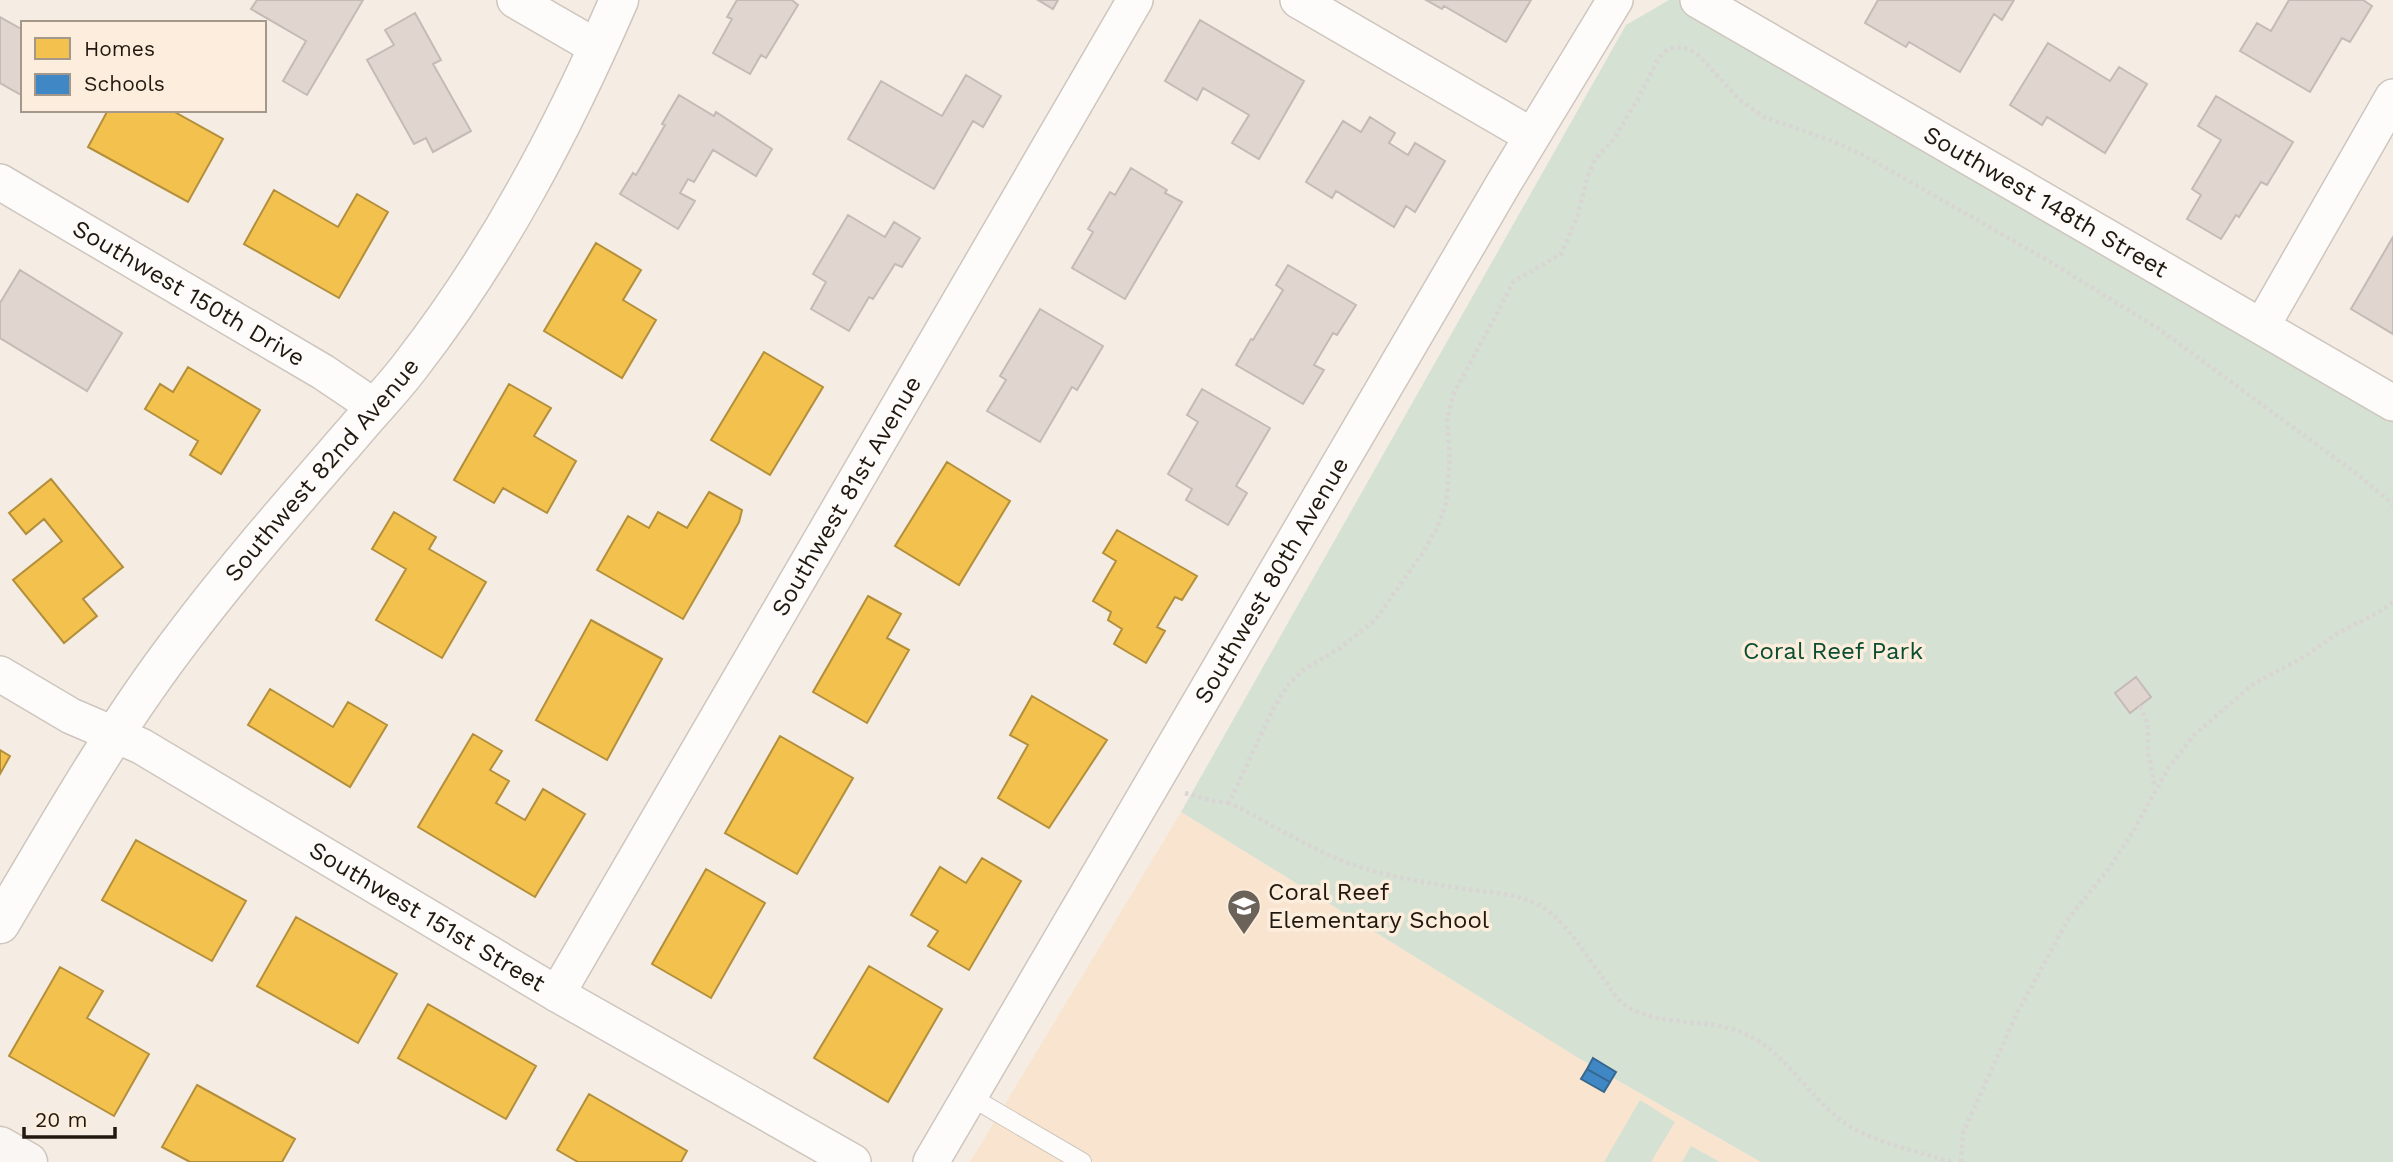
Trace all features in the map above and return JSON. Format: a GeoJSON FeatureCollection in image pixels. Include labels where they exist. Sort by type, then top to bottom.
{"type":"FeatureCollection","features":[{"type":"Feature","properties":{"kind":"main road"},"geometry":{"type":"LineString","coordinates":[[0,1146],[28,1162]]}},
{"type":"Feature","properties":{"kind":"street"},"geometry":{"type":"LineString","coordinates":[[515,0],[598,48]]}},
{"type":"Feature","properties":{"kind":"street","name":"Southwest 82nd Avenue"},"geometry":{"type":"LineString","coordinates":[[0,924],[114,733],[216,593],[410,367],[465,292],[549,152],[619,0]]}},
{"type":"Feature","properties":{"kind":"street","name":"Southwest 81st Avenue"},"geometry":{"type":"LineString","coordinates":[[557,994],[1135,0]]}},
{"type":"Feature","properties":{"kind":"street"},"geometry":{"type":"LineString","coordinates":[[1298,0],[1532,136]]}},
{"type":"Feature","properties":{"kind":"street","name":"Southwest 80th Avenue"},"geometry":{"type":"LineString","coordinates":[[931,1162],[1532,136],[1615,0]]}},
{"type":"Feature","properties":{"kind":"street","name":"Southwest 148th Street"},"geometry":{"type":"LineString","coordinates":[[1698,0],[2393,403]]}},
{"type":"Feature","properties":{"kind":"street"},"geometry":{"type":"LineString","coordinates":[[2262,326],[2393,97]]}},
{"type":"Feature","properties":{"kind":"street","name":"Southwest 150th Drive"},"geometry":{"type":"LineString","coordinates":[[0,182],[323,372],[375,407]]}},
{"type":"Feature","properties":{"kind":"street","name":"Southwest 151st Street"},"geometry":{"type":"LineString","coordinates":[[0,674],[71,716],[141,746],[557,994],[853,1162]]}},
{"type":"Feature","properties":{"kind":"lane"},"geometry":{"type":"LineString","coordinates":[[971,1097],[1082,1162]]}},
{"type":"Feature","properties":{"kind":"path"},"geometry":{"type":"LineString","coordinates":[[1229,803],[1266,723],[1287,686],[1303,670],[1340,648],[1375,620],[1422,554],[1437,528],[1446,504],[1450,460],[1447,421],[1453,395],[1514,281],[1562,254],[1578,215],[1587,178],[1595,159],[1613,140],[1658,59],[1667,50],[1675,47],[1688,48],[1698,55],[1741,100],[1764,117],[1832,141],[1865,156],[2047,260],[2159,329],[2358,475],[2393,504]]}},
{"type":"Feature","properties":{"kind":"path"},"geometry":{"type":"LineString","coordinates":[[1961,1162],[1963,1133],[2017,1013],[2069,918],[2107,871],[2155,788],[2194,735],[2252,685],[2393,602]]}},
{"type":"Feature","properties":{"kind":"path"},"geometry":{"type":"LineString","coordinates":[[2140,706],[2148,724],[2148,751],[2155,788]]}},
{"type":"Feature","properties":{"kind":"path"},"geometry":{"type":"LineString","coordinates":[[1185,793],[1229,803],[1327,855],[1363,868],[1424,882],[1519,897],[1539,905],[1566,929],[1614,994],[1626,1005],[1659,1017],[1743,1032],[1762,1044],[1827,1108],[1852,1128],[1951,1162]]}},
{"type":"Feature","properties":{"kind":"shaded area","name":"Coral Reef Elementary School"},"geometry":{"type":"Polygon","coordinates":[[[1181,812],[1580,1059],[1761,1162],[970,1162],[1181,812]]]}},
{"type":"Feature","properties":{"kind":"green space","name":"Coral Reef Park"},"geometry":{"type":"Polygon","coordinates":[[[1669,0],[1678,0],[2074,236],[2393,421],[2393,1162],[1761,1162],[1580,1059],[1181,812],[1626,25],[1669,0]]]}},
{"type":"Feature","properties":{"kind":"green space"},"geometry":{"type":"Polygon","coordinates":[[[1640,1100],[1675,1122],[1651,1162],[1604,1162],[1640,1100]]]}},
{"type":"Feature","properties":{"kind":"green space"},"geometry":{"type":"Polygon","coordinates":[[[1691,1146],[1720,1162],[1682,1162],[1691,1146]]]}},
{"type":"Feature","properties":{"kind":"building: Homes"},"geometry":{"type":"Polygon","coordinates":[[[107,112],[175,112],[223,139],[188,202],[88,147],[107,112]]]}},
{"type":"Feature","properties":{"kind":"building: Homes"},"geometry":{"type":"Polygon","coordinates":[[[274,190],[338,227],[357,194],[388,212],[339,298],[244,244],[274,190]]]}},
{"type":"Feature","properties":{"kind":"building: Homes"},"geometry":{"type":"Polygon","coordinates":[[[596,243],[641,270],[623,300],[656,320],[622,378],[544,331],[596,243]]]}},
{"type":"Feature","properties":{"kind":"building: Homes"},"geometry":{"type":"Polygon","coordinates":[[[764,352],[823,387],[770,475],[711,440],[764,352]]]}},
{"type":"Feature","properties":{"kind":"building: Homes"},"geometry":{"type":"Polygon","coordinates":[[[188,367],[260,410],[221,474],[190,455],[198,441],[145,409],[160,384],[173,392],[188,367]]]}},
{"type":"Feature","properties":{"kind":"building: Homes"},"geometry":{"type":"Polygon","coordinates":[[[509,384],[551,408],[534,436],[576,461],[547,513],[503,488],[494,503],[454,480],[509,384]]]}},
{"type":"Feature","properties":{"kind":"building: Homes"},"geometry":{"type":"Polygon","coordinates":[[[947,462],[1010,501],[959,585],[895,546],[947,462]]]}},
{"type":"Feature","properties":{"kind":"building: Homes"},"geometry":{"type":"Polygon","coordinates":[[[51,479],[123,567],[83,599],[97,616],[64,643],[13,580],[62,541],[44,519],[26,534],[9,513],[51,479]]]}},
{"type":"Feature","properties":{"kind":"building: Homes"},"geometry":{"type":"Polygon","coordinates":[[[709,492],[742,510],[739,522],[683,619],[597,570],[628,516],[649,528],[658,512],[687,528],[709,492]]]}},
{"type":"Feature","properties":{"kind":"building: Homes"},"geometry":{"type":"Polygon","coordinates":[[[394,512],[436,537],[429,549],[486,582],[442,658],[376,620],[406,569],[372,549],[394,512]]]}},
{"type":"Feature","properties":{"kind":"building: Homes"},"geometry":{"type":"Polygon","coordinates":[[[1117,530],[1197,576],[1182,600],[1175,597],[1157,627],[1165,631],[1146,663],[1114,644],[1122,629],[1108,620],[1111,612],[1093,601],[1116,561],[1103,553],[1117,530]]]}},
{"type":"Feature","properties":{"kind":"building: Homes"},"geometry":{"type":"Polygon","coordinates":[[[868,596],[901,614],[887,638],[909,650],[867,723],[813,692],[868,596]]]}},
{"type":"Feature","properties":{"kind":"building: Homes"},"geometry":{"type":"Polygon","coordinates":[[[591,620],[662,659],[607,760],[536,720],[591,620]]]}},
{"type":"Feature","properties":{"kind":"building: Homes"},"geometry":{"type":"Polygon","coordinates":[[[270,689],[333,727],[348,702],[387,725],[350,787],[248,725],[270,689]]]}},
{"type":"Feature","properties":{"kind":"building: Homes"},"geometry":{"type":"Polygon","coordinates":[[[1032,696],[1107,740],[1049,828],[998,798],[1028,745],[1010,735],[1032,696]]]}},
{"type":"Feature","properties":{"kind":"building: Homes"},"geometry":{"type":"Polygon","coordinates":[[[473,734],[502,751],[490,770],[509,781],[496,803],[525,820],[543,789],[585,814],[535,897],[418,827],[473,734]]]}},
{"type":"Feature","properties":{"kind":"building: Homes"},"geometry":{"type":"Polygon","coordinates":[[[780,736],[853,778],[797,874],[725,833],[780,736]]]}},
{"type":"Feature","properties":{"kind":"building: Homes"},"geometry":{"type":"Polygon","coordinates":[[[0,750],[10,756],[0,774],[0,750]]]}},
{"type":"Feature","properties":{"kind":"building: Homes"},"geometry":{"type":"Polygon","coordinates":[[[136,840],[246,901],[212,961],[102,900],[136,840]]]}},
{"type":"Feature","properties":{"kind":"building: Homes"},"geometry":{"type":"Polygon","coordinates":[[[982,858],[1021,881],[969,970],[928,946],[938,931],[911,915],[940,867],[966,883],[982,858]]]}},
{"type":"Feature","properties":{"kind":"building: Homes"},"geometry":{"type":"Polygon","coordinates":[[[706,869],[765,903],[711,998],[652,964],[706,869]]]}},
{"type":"Feature","properties":{"kind":"building: Homes"},"geometry":{"type":"Polygon","coordinates":[[[296,917],[397,974],[358,1043],[257,986],[296,917]]]}},
{"type":"Feature","properties":{"kind":"building: Homes"},"geometry":{"type":"Polygon","coordinates":[[[869,966],[942,1009],[888,1102],[814,1058],[869,966]]]}},
{"type":"Feature","properties":{"kind":"building: Homes"},"geometry":{"type":"Polygon","coordinates":[[[60,967],[103,991],[87,1018],[149,1054],[114,1116],[9,1056],[60,967]]]}},
{"type":"Feature","properties":{"kind":"building: Homes"},"geometry":{"type":"Polygon","coordinates":[[[428,1004],[536,1066],[506,1119],[398,1058],[428,1004]]]}},
{"type":"Feature","properties":{"kind":"building: Homes"},"geometry":{"type":"Polygon","coordinates":[[[197,1085],[295,1139],[282,1162],[190,1162],[162,1147],[197,1085]]]}},
{"type":"Feature","properties":{"kind":"building: Homes"},"geometry":{"type":"Polygon","coordinates":[[[589,1094],[687,1151],[681,1162],[578,1162],[557,1150],[589,1094]]]}},
{"type":"Feature","properties":{"kind":"building: Schools"},"geometry":{"type":"Polygon","coordinates":[[[1593,1058],[1616,1072],[1610,1082],[1587,1069],[1593,1058]]]}},
{"type":"Feature","properties":{"kind":"building: Schools"},"geometry":{"type":"Polygon","coordinates":[[[1587,1069],[1610,1082],[1604,1092],[1581,1079],[1587,1069]]]}},
{"type":"Feature","properties":{"kind":"building: Other"},"geometry":{"type":"Polygon","coordinates":[[[257,0],[363,0],[307,95],[283,81],[306,41],[251,9],[257,0]]]}},
{"type":"Feature","properties":{"kind":"building: Other"},"geometry":{"type":"Polygon","coordinates":[[[737,0],[792,0],[798,5],[766,58],[761,55],[750,74],[713,53],[732,19],[727,17],[737,0]]]}},
{"type":"Feature","properties":{"kind":"building: Other"},"geometry":{"type":"Polygon","coordinates":[[[1038,0],[1058,0],[1053,9],[1038,0]]]}},
{"type":"Feature","properties":{"kind":"building: Other"},"geometry":{"type":"Polygon","coordinates":[[[1426,0],[1531,0],[1506,42],[1444,6],[1442,9],[1426,0]]]}},
{"type":"Feature","properties":{"kind":"building: Other"},"geometry":{"type":"Polygon","coordinates":[[[1878,0],[2014,0],[2002,20],[1994,14],[1960,72],[1909,42],[1906,47],[1865,23],[1878,0]]]}},
{"type":"Feature","properties":{"kind":"building: Other"},"geometry":{"type":"Polygon","coordinates":[[[2289,0],[2363,0],[2372,6],[2350,42],[2342,38],[2310,92],[2240,51],[2257,23],[2271,31],[2289,0]]]}},
{"type":"Feature","properties":{"kind":"building: Other"},"geometry":{"type":"Polygon","coordinates":[[[415,13],[441,60],[433,64],[471,131],[433,152],[426,138],[414,144],[367,60],[394,45],[385,30],[415,13]]]}},
{"type":"Feature","properties":{"kind":"building: Other"},"geometry":{"type":"Polygon","coordinates":[[[0,17],[21,29],[21,95],[0,83],[0,17]]]}},
{"type":"Feature","properties":{"kind":"building: Other"},"geometry":{"type":"Polygon","coordinates":[[[1200,20],[1304,81],[1259,159],[1232,143],[1249,115],[1203,88],[1197,100],[1165,81],[1200,20]]]}},
{"type":"Feature","properties":{"kind":"building: Other"},"geometry":{"type":"Polygon","coordinates":[[[2048,43],[2110,81],[2119,67],[2147,84],[2105,153],[2047,117],[2042,125],[2010,105],[2048,43]]]}},
{"type":"Feature","properties":{"kind":"building: Other"},"geometry":{"type":"Polygon","coordinates":[[[966,75],[1001,96],[983,127],[973,121],[934,189],[848,139],[881,81],[942,116],[966,75]]]}},
{"type":"Feature","properties":{"kind":"building: Other"},"geometry":{"type":"Polygon","coordinates":[[[679,95],[714,116],[716,112],[772,149],[756,176],[713,150],[694,182],[688,179],[680,193],[695,201],[678,229],[620,194],[633,173],[636,175],[679,95]]]}},
{"type":"Feature","properties":{"kind":"building: Other"},"geometry":{"type":"Polygon","coordinates":[[[2216,96],[2293,142],[2267,185],[2261,182],[2221,239],[2187,219],[2201,195],[2192,189],[2221,140],[2198,126],[2216,96]]]}},
{"type":"Feature","properties":{"kind":"building: Other"},"geometry":{"type":"Polygon","coordinates":[[[1370,117],[1395,133],[1389,143],[1408,155],[1415,143],[1445,161],[1415,212],[1406,206],[1394,227],[1336,191],[1332,198],[1306,182],[1343,121],[1361,132],[1370,117]]]}},
{"type":"Feature","properties":{"kind":"building: Other"},"geometry":{"type":"Polygon","coordinates":[[[1131,168],[1182,202],[1125,299],[1072,268],[1093,232],[1088,229],[1110,192],[1115,195],[1131,168]]]}},
{"type":"Feature","properties":{"kind":"building: Other"},"geometry":{"type":"Polygon","coordinates":[[[848,215],[885,237],[894,222],[920,238],[902,267],[895,264],[873,299],[869,297],[849,331],[811,309],[826,282],[813,274],[848,215]]]}},
{"type":"Feature","properties":{"kind":"building: Other"},"geometry":{"type":"Polygon","coordinates":[[[2393,237],[2393,334],[2351,309],[2393,237]]]}},
{"type":"Feature","properties":{"kind":"building: Other"},"geometry":{"type":"Polygon","coordinates":[[[1288,265],[1356,305],[1337,335],[1333,333],[1314,365],[1324,370],[1303,404],[1236,365],[1283,290],[1276,285],[1288,265]]]}},
{"type":"Feature","properties":{"kind":"building: Other"},"geometry":{"type":"Polygon","coordinates":[[[20,270],[122,333],[87,391],[0,338],[0,303],[20,270]]]}},
{"type":"Feature","properties":{"kind":"building: Other"},"geometry":{"type":"Polygon","coordinates":[[[1040,309],[1103,346],[1077,390],[1072,387],[1040,442],[987,411],[1006,380],[1000,376],[1040,309]]]}},
{"type":"Feature","properties":{"kind":"building: Other"},"geometry":{"type":"Polygon","coordinates":[[[1202,389],[1270,428],[1236,486],[1247,493],[1228,525],[1186,500],[1192,489],[1168,474],[1198,422],[1187,415],[1202,389]]]}},
{"type":"Feature","properties":{"kind":"building: Other"},"geometry":{"type":"Polygon","coordinates":[[[2136,677],[2151,697],[2130,713],[2115,693],[2136,677]]]}},
{"type":"Feature","properties":{"kind":"place","name":"Coral Reef Elementary School"},"geometry":{"type":"Point","coordinates":[1244,936]}}]}
